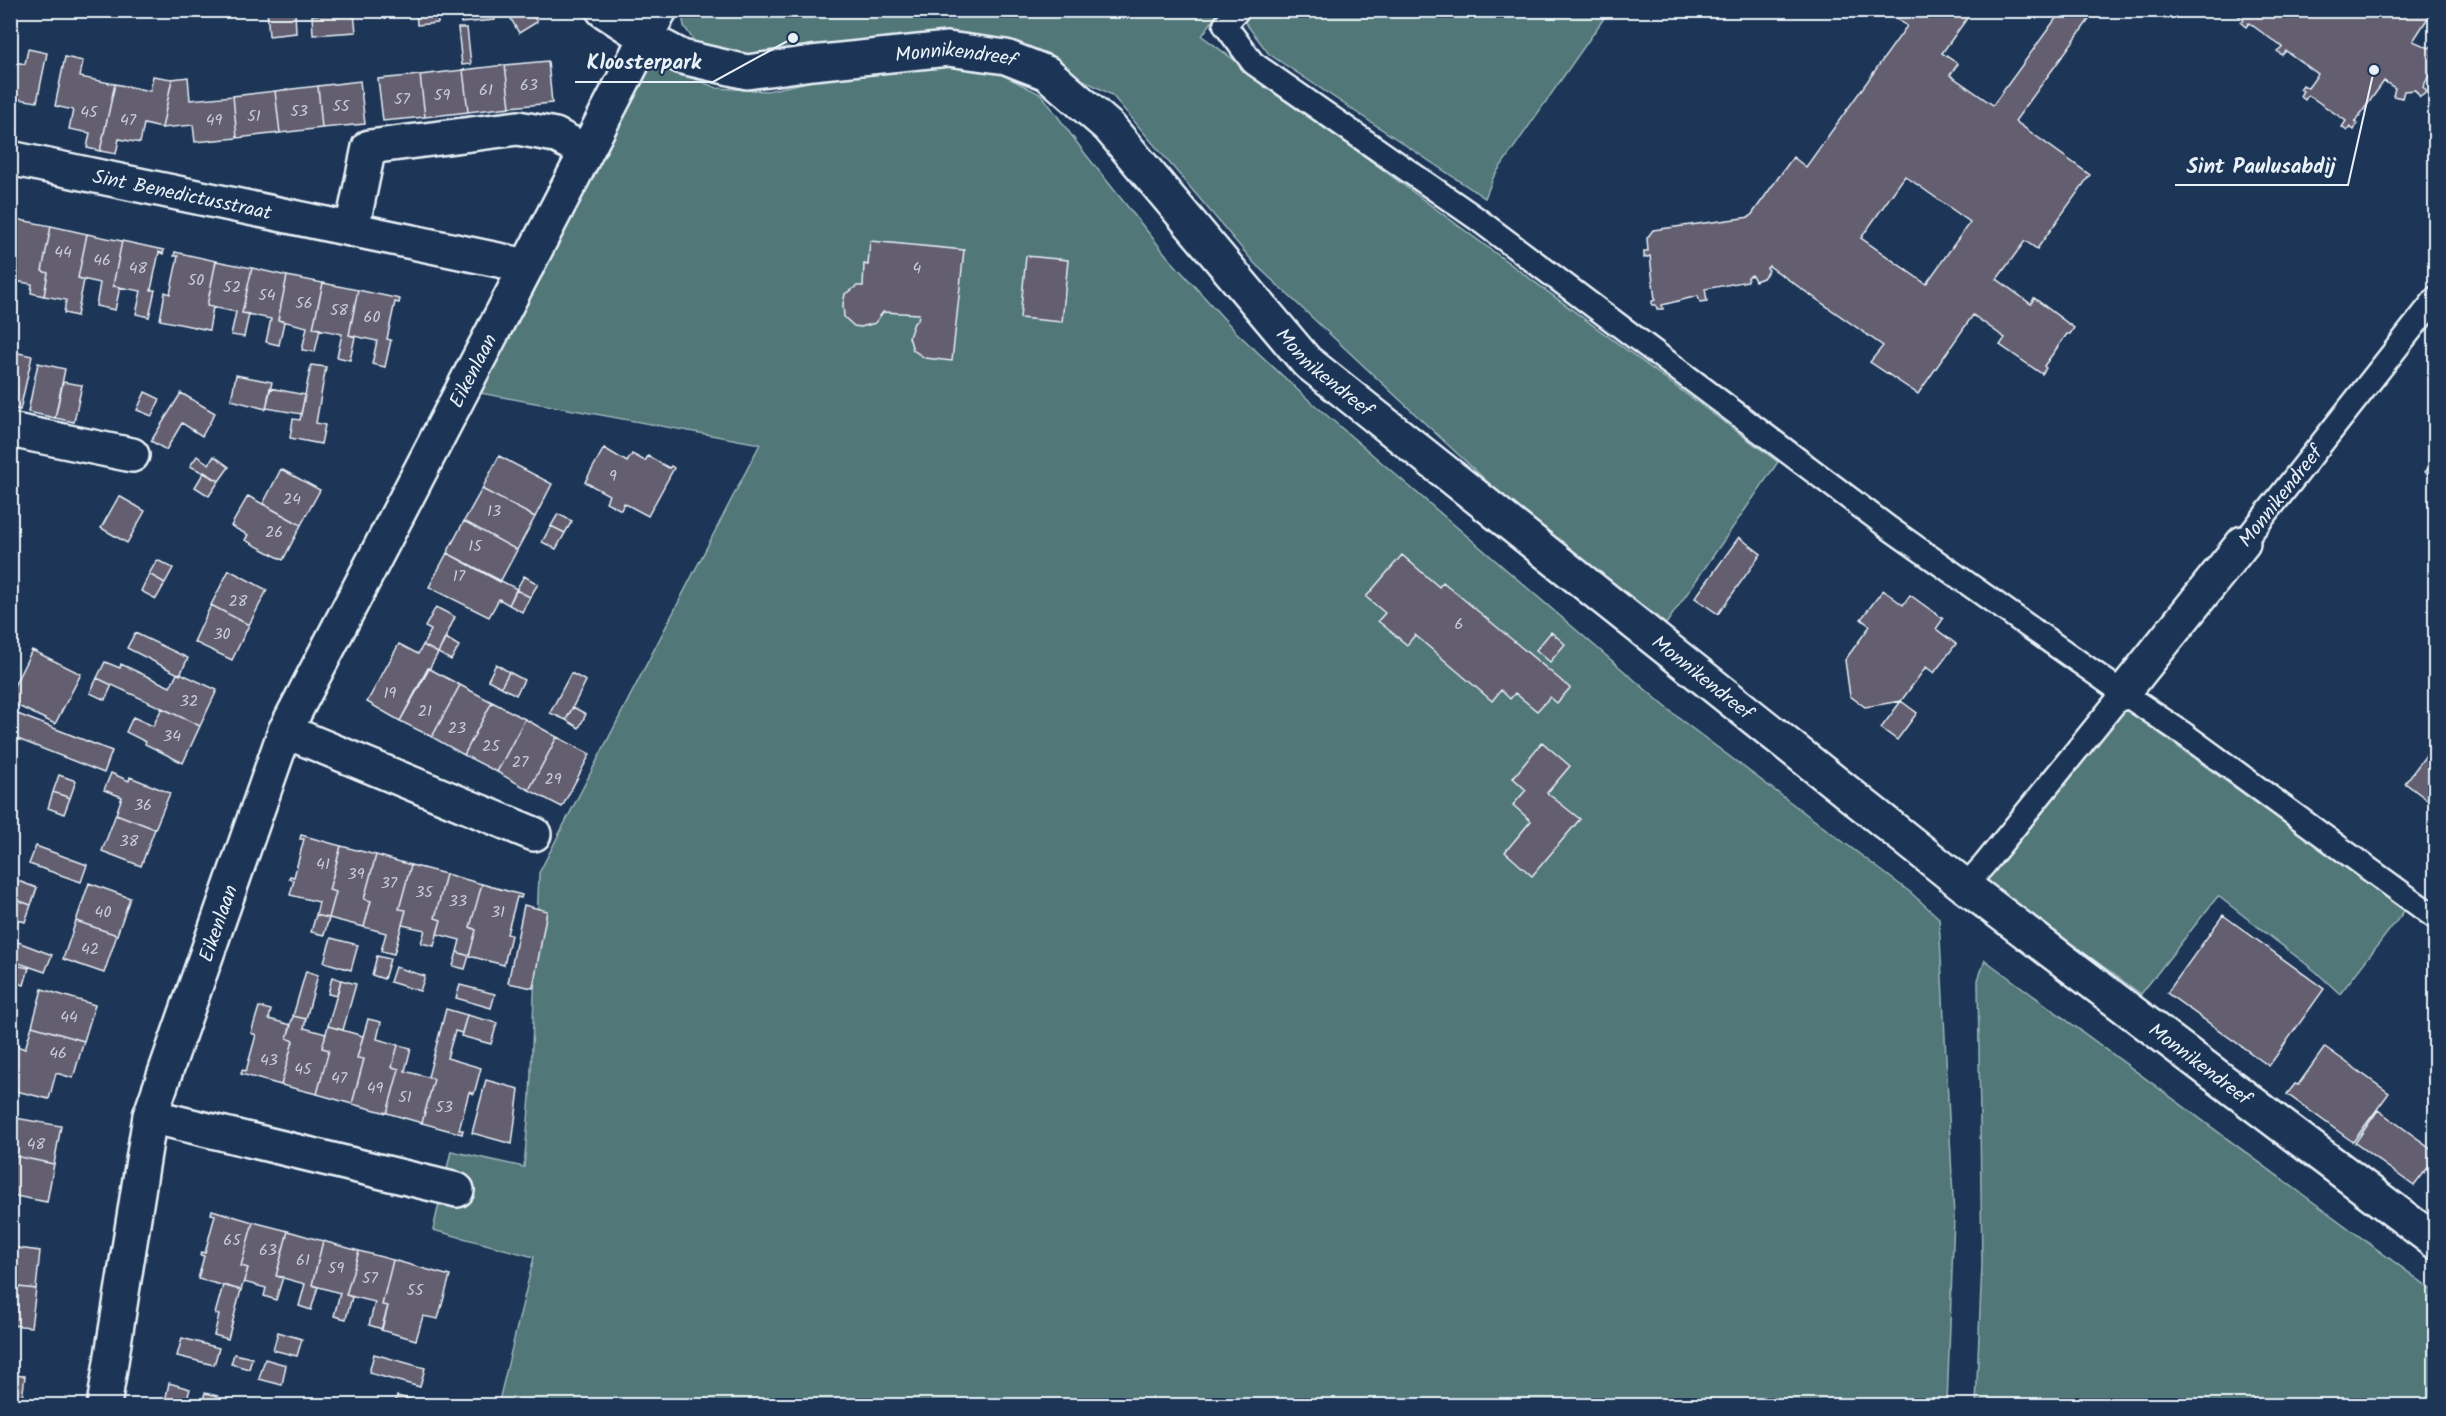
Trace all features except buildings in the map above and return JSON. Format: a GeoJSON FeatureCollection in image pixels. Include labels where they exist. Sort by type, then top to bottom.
{"type":"FeatureCollection","features":[{"type":"Feature","properties":{"kind":"street","name":"Monnikendreef"},"geometry":{"type":"LineString","coordinates":[[603,10],[653,24],[682,57],[747,72],[835,60],[948,49],[1006,57],[1047,73],[1108,127],[1306,361],[1965,886],[2436,1242]]}},
{"type":"Feature","properties":{"kind":"street","name":"Eikenlaan"},"geometry":{"type":"LineString","coordinates":[[104,1406],[150,1116],[285,731],[653,24]]}},
{"type":"Feature","properties":{"kind":"street"},"geometry":{"type":"LineString","coordinates":[[352,229],[369,147],[518,128],[555,135],[586,151]]}},
{"type":"Feature","properties":{"kind":"street","name":"Sint Benedictusstraat"},"geometry":{"type":"LineString","coordinates":[[10,158],[527,266]]}},
{"type":"Feature","properties":{"kind":"street"},"geometry":{"type":"LineString","coordinates":[[10,430],[132,455]]}},
{"type":"Feature","properties":{"kind":"street","name":"Monnikendreef"},"geometry":{"type":"LineString","coordinates":[[2123,693],[2243,543]]}},
{"type":"Feature","properties":{"kind":"street"},"geometry":{"type":"LineString","coordinates":[[285,731],[534,834]]}},
{"type":"Feature","properties":{"kind":"street"},"geometry":{"type":"LineString","coordinates":[[150,1116],[457,1190]]}},
{"type":"Feature","properties":{"kind":"lane"},"geometry":{"type":"LineString","coordinates":[[1238,10],[1225,25],[1253,63],[1476,218],[1889,528],[2184,734],[2436,918]]}},
{"type":"Feature","properties":{"kind":"lane","name":"Monnikendreef"},"geometry":{"type":"LineString","coordinates":[[2243,543],[2436,298]]}},
{"type":"Feature","properties":{"kind":"lane","name":"Monnikendreef"},"geometry":{"type":"LineString","coordinates":[[1965,886],[1984,866],[2123,693]]}},
{"type":"Feature","properties":{"kind":"green space"},"geometry":{"type":"Polygon","coordinates":[[[688,10],[1219,11],[1202,36],[1778,462],[1666,624],[1494,488],[1255,264],[1112,95],[1031,52],[989,40],[916,35],[856,42],[762,61],[696,44],[684,26],[682,15],[689,15],[688,10]]]}},
{"type":"Feature","properties":{"kind":"green space"},"geometry":{"type":"Polygon","coordinates":[[[1609,10],[1494,176],[1485,198],[1269,54],[1244,21],[1253,11],[1609,10]]]}},
{"type":"Feature","properties":{"kind":"green space"},"geometry":{"type":"Polygon","coordinates":[[[640,57],[717,88],[767,91],[890,64],[951,64],[999,73],[1042,95],[1083,151],[1167,256],[1236,332],[1302,394],[1681,720],[1910,892],[1939,918],[1954,1217],[1947,1405],[498,1405],[534,1257],[433,1230],[451,1151],[524,1167],[530,1097],[539,873],[760,444],[469,391],[640,57]]]}},
{"type":"Feature","properties":{"kind":"green space"},"geometry":{"type":"Polygon","coordinates":[[[2124,708],[2405,910],[2340,994],[2315,971],[2218,896],[2141,994],[1984,880],[2124,708]]]}},
{"type":"Feature","properties":{"kind":"green space"},"geometry":{"type":"Polygon","coordinates":[[[1985,960],[2435,1292],[2435,1405],[1976,1405],[1982,1264],[1978,980],[1985,960]]]}},
{"type":"Feature","properties":{"kind":"place","name":"Kloosterpark"},"geometry":{"type":"Point","coordinates":[793,38]}},
{"type":"Feature","properties":{"kind":"place","name":"Sint Paulusabdij"},"geometry":{"type":"Point","coordinates":[2374,70]}}]}
